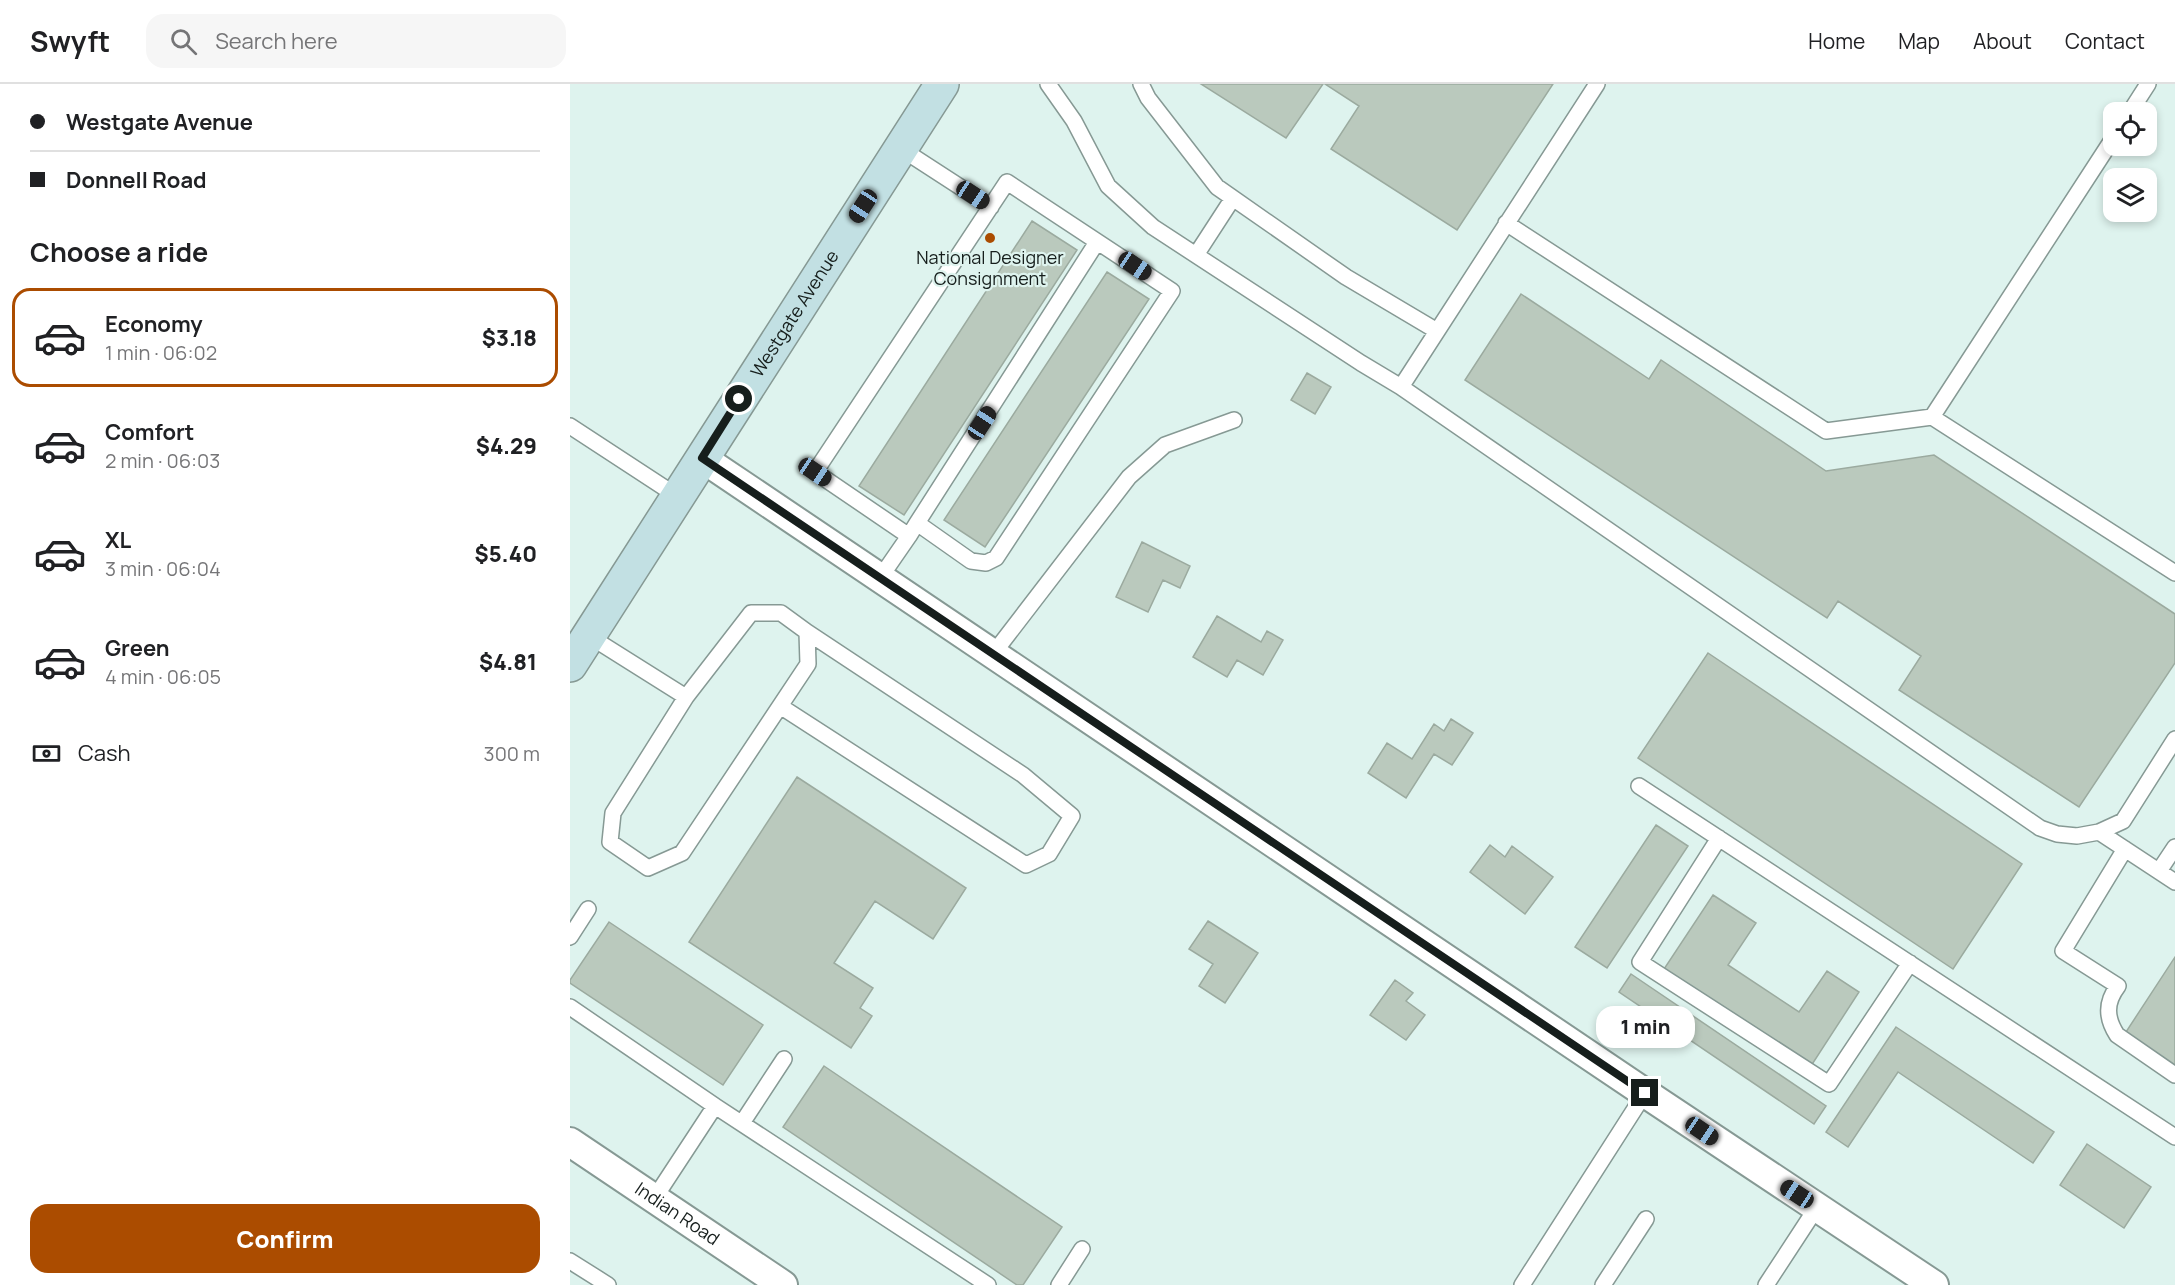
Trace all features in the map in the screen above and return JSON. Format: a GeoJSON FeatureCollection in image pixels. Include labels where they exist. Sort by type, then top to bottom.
{"type":"FeatureCollection","features":[{"type":"Feature","properties":{"kind":"street","name":"Westgate Avenue"},"geometry":{"type":"LineString","coordinates":[[570,665],[942,84]]}},
{"type":"Feature","properties":{"kind":"street"},"geometry":{"type":"LineString","coordinates":[[702,458],[1934,1285]]}},
{"type":"Feature","properties":{"kind":"street","name":"Indian Road"},"geometry":{"type":"LineString","coordinates":[[570,1142],[783,1285]]}},
{"type":"Feature","properties":{"kind":"lane"},"geometry":{"type":"LineString","coordinates":[[1048,84],[1074,121],[1108,186],[1153,227],[1401,387],[2040,828],[2057,834],[2077,836],[2099,832],[2123,821],[2175,739]]}},
{"type":"Feature","properties":{"kind":"lane"},"geometry":{"type":"LineString","coordinates":[[1141,84],[1148,98],[1217,187],[1346,277],[1437,331]]}},
{"type":"Feature","properties":{"kind":"lane"},"geometry":{"type":"LineString","coordinates":[[1401,387],[1597,84]]}},
{"type":"Feature","properties":{"kind":"lane"},"geometry":{"type":"LineString","coordinates":[[2136,102],[2148,84]]}},
{"type":"Feature","properties":{"kind":"lane"},"geometry":{"type":"LineString","coordinates":[[900,148],[991,207]]}},
{"type":"Feature","properties":{"kind":"lane"},"geometry":{"type":"LineString","coordinates":[[1932,417],[2103,154]]}},
{"type":"Feature","properties":{"kind":"lane"},"geometry":{"type":"LineString","coordinates":[[1007,182],[1097,242],[1172,291],[996,558],[986,563],[971,561],[815,472],[1007,182]]}},
{"type":"Feature","properties":{"kind":"lane"},"geometry":{"type":"LineString","coordinates":[[1196,255],[1233,198]]}},
{"type":"Feature","properties":{"kind":"lane"},"geometry":{"type":"LineString","coordinates":[[1506,223],[1826,431],[1932,417],[2175,573]]}},
{"type":"Feature","properties":{"kind":"lane"},"geometry":{"type":"LineString","coordinates":[[880,578],[1097,242]]}},
{"type":"Feature","properties":{"kind":"lane"},"geometry":{"type":"LineString","coordinates":[[993,654],[1129,477],[1165,445],[1234,420]]}},
{"type":"Feature","properties":{"kind":"lane"},"geometry":{"type":"LineString","coordinates":[[570,426],[678,496]]}},
{"type":"Feature","properties":{"kind":"lane"},"geometry":{"type":"LineString","coordinates":[[780,706],[1026,865],[1049,854],[1072,816],[1023,775],[781,613],[751,612],[686,697],[613,813],[610,842],[648,868],[682,853],[780,706],[808,664],[807,632]]}},
{"type":"Feature","properties":{"kind":"lane"},"geometry":{"type":"LineString","coordinates":[[589,636],[686,697]]}},
{"type":"Feature","properties":{"kind":"lane"},"geometry":{"type":"LineString","coordinates":[[1639,786],[2175,1137]]}},
{"type":"Feature","properties":{"kind":"lane"},"geometry":{"type":"LineString","coordinates":[[2099,832],[2175,882]]}},
{"type":"Feature","properties":{"kind":"lane"},"geometry":{"type":"LineString","coordinates":[[1719,838],[1640,962],[1829,1084],[1910,963]]}},
{"type":"Feature","properties":{"kind":"lane"},"geometry":{"type":"LineString","coordinates":[[2159,871],[2175,846]]}},
{"type":"Feature","properties":{"kind":"lane"},"geometry":{"type":"LineString","coordinates":[[2126,849],[2063,951],[2118,986],[2111,995],[2108,1005],[2111,1026],[2117,1035],[2175,1075]]}},
{"type":"Feature","properties":{"kind":"lane"},"geometry":{"type":"LineString","coordinates":[[570,936],[588,909]]}},
{"type":"Feature","properties":{"kind":"lane"},"geometry":{"type":"LineString","coordinates":[[570,1007],[715,1106],[988,1285]]}},
{"type":"Feature","properties":{"kind":"lane"},"geometry":{"type":"LineString","coordinates":[[742,1123],[784,1059]]}},
{"type":"Feature","properties":{"kind":"lane"},"geometry":{"type":"LineString","coordinates":[[1522,1285],[1645,1093]]}},
{"type":"Feature","properties":{"kind":"lane"},"geometry":{"type":"LineString","coordinates":[[654,1199],[715,1106]]}},
{"type":"Feature","properties":{"kind":"lane"},"geometry":{"type":"LineString","coordinates":[[1766,1285],[1816,1207]]}},
{"type":"Feature","properties":{"kind":"lane"},"geometry":{"type":"LineString","coordinates":[[1603,1285],[1646,1219]]}},
{"type":"Feature","properties":{"kind":"lane"},"geometry":{"type":"LineString","coordinates":[[1059,1285],[1082,1249]]}},
{"type":"Feature","properties":{"kind":"lane"},"geometry":{"type":"LineString","coordinates":[[570,1261],[608,1285]]}},
{"type":"Feature","properties":{"kind":"building"},"geometry":{"type":"Polygon","coordinates":[[[1201,84],[1323,84],[1286,138],[1201,84]]]}},
{"type":"Feature","properties":{"kind":"building"},"geometry":{"type":"Polygon","coordinates":[[[1325,84],[1553,84],[1457,230],[1331,149],[1359,106],[1325,84]]]}},
{"type":"Feature","properties":{"kind":"building"},"geometry":{"type":"Polygon","coordinates":[[[1032,221],[1077,250],[904,515],[859,486],[1032,221]]]}},
{"type":"Feature","properties":{"kind":"building"},"geometry":{"type":"Polygon","coordinates":[[[1107,272],[1149,299],[985,547],[944,520],[1107,272]]]}},
{"type":"Feature","properties":{"kind":"building"},"geometry":{"type":"Polygon","coordinates":[[[1521,294],[1649,379],[1661,360],[1826,471],[1934,455],[2175,614],[2175,663],[2079,807],[1899,690],[1921,656],[1838,601],[1827,618],[1465,380],[1521,294]]]}},
{"type":"Feature","properties":{"kind":"building"},"geometry":{"type":"Polygon","coordinates":[[[1307,373],[1331,387],[1315,414],[1291,400],[1307,373]]]}},
{"type":"Feature","properties":{"kind":"building"},"geometry":{"type":"Polygon","coordinates":[[[1142,542],[1190,566],[1180,588],[1163,580],[1148,612],[1116,597],[1142,542]]]}},
{"type":"Feature","properties":{"kind":"building"},"geometry":{"type":"Polygon","coordinates":[[[1217,616],[1261,642],[1267,631],[1283,640],[1263,675],[1237,660],[1227,677],[1193,657],[1217,616]]]}},
{"type":"Feature","properties":{"kind":"building"},"geometry":{"type":"Polygon","coordinates":[[[1708,653],[2022,864],[1953,969],[1638,758],[1708,653]]]}},
{"type":"Feature","properties":{"kind":"building"},"geometry":{"type":"Polygon","coordinates":[[[1451,719],[1473,733],[1452,765],[1434,754],[1406,798],[1368,773],[1387,743],[1412,759],[1434,724],[1444,731],[1451,719]]]}},
{"type":"Feature","properties":{"kind":"building"},"geometry":{"type":"Polygon","coordinates":[[[797,777],[966,888],[933,939],[875,901],[834,963],[873,988],[860,1008],[872,1016],[851,1048],[689,942],[797,777]]]}},
{"type":"Feature","properties":{"kind":"building"},"geometry":{"type":"Polygon","coordinates":[[[1656,825],[1688,846],[1607,968],[1575,947],[1656,825]]]}},
{"type":"Feature","properties":{"kind":"building"},"geometry":{"type":"Polygon","coordinates":[[[1490,845],[1505,857],[1512,846],[1553,877],[1525,914],[1470,872],[1490,845]]]}},
{"type":"Feature","properties":{"kind":"building"},"geometry":{"type":"Polygon","coordinates":[[[1713,895],[1756,923],[1728,965],[1799,1012],[1827,971],[1859,992],[1811,1066],[1664,969],[1713,895]]]}},
{"type":"Feature","properties":{"kind":"building"},"geometry":{"type":"Polygon","coordinates":[[[1208,921],[1258,953],[1225,1003],[1199,986],[1213,964],[1189,949],[1208,921]]]}},
{"type":"Feature","properties":{"kind":"building"},"geometry":{"type":"Polygon","coordinates":[[[609,922],[763,1025],[723,1085],[570,983],[609,922]]]}},
{"type":"Feature","properties":{"kind":"building"},"geometry":{"type":"Polygon","coordinates":[[[2175,957],[2175,1069],[2124,1035],[2175,957]]]}},
{"type":"Feature","properties":{"kind":"building"},"geometry":{"type":"Polygon","coordinates":[[[1631,974],[1826,1106],[1814,1124],[1619,992],[1631,974]]]}},
{"type":"Feature","properties":{"kind":"building"},"geometry":{"type":"Polygon","coordinates":[[[1395,980],[1413,993],[1406,1001],[1425,1015],[1406,1040],[1370,1015],[1395,980]]]}},
{"type":"Feature","properties":{"kind":"building"},"geometry":{"type":"Polygon","coordinates":[[[1896,1027],[2054,1132],[2033,1163],[1898,1072],[1848,1147],[1826,1132],[1896,1027]]]}},
{"type":"Feature","properties":{"kind":"building"},"geometry":{"type":"Polygon","coordinates":[[[824,1066],[1062,1227],[1023,1285],[1017,1285],[783,1127],[824,1066]]]}},
{"type":"Feature","properties":{"kind":"building"},"geometry":{"type":"Polygon","coordinates":[[[2087,1144],[2151,1187],[2124,1228],[2060,1185],[2087,1144]]]}},
{"type":"Feature","properties":{"kind":"place","name":"National Designer Consignment"},"geometry":{"type":"Point","coordinates":[990,238]}},
{"type":"Feature","properties":{"kind":"route"},"geometry":{"type":"LineString","coordinates":[[739,399],[702,458],[1645,1093]]}}]}
